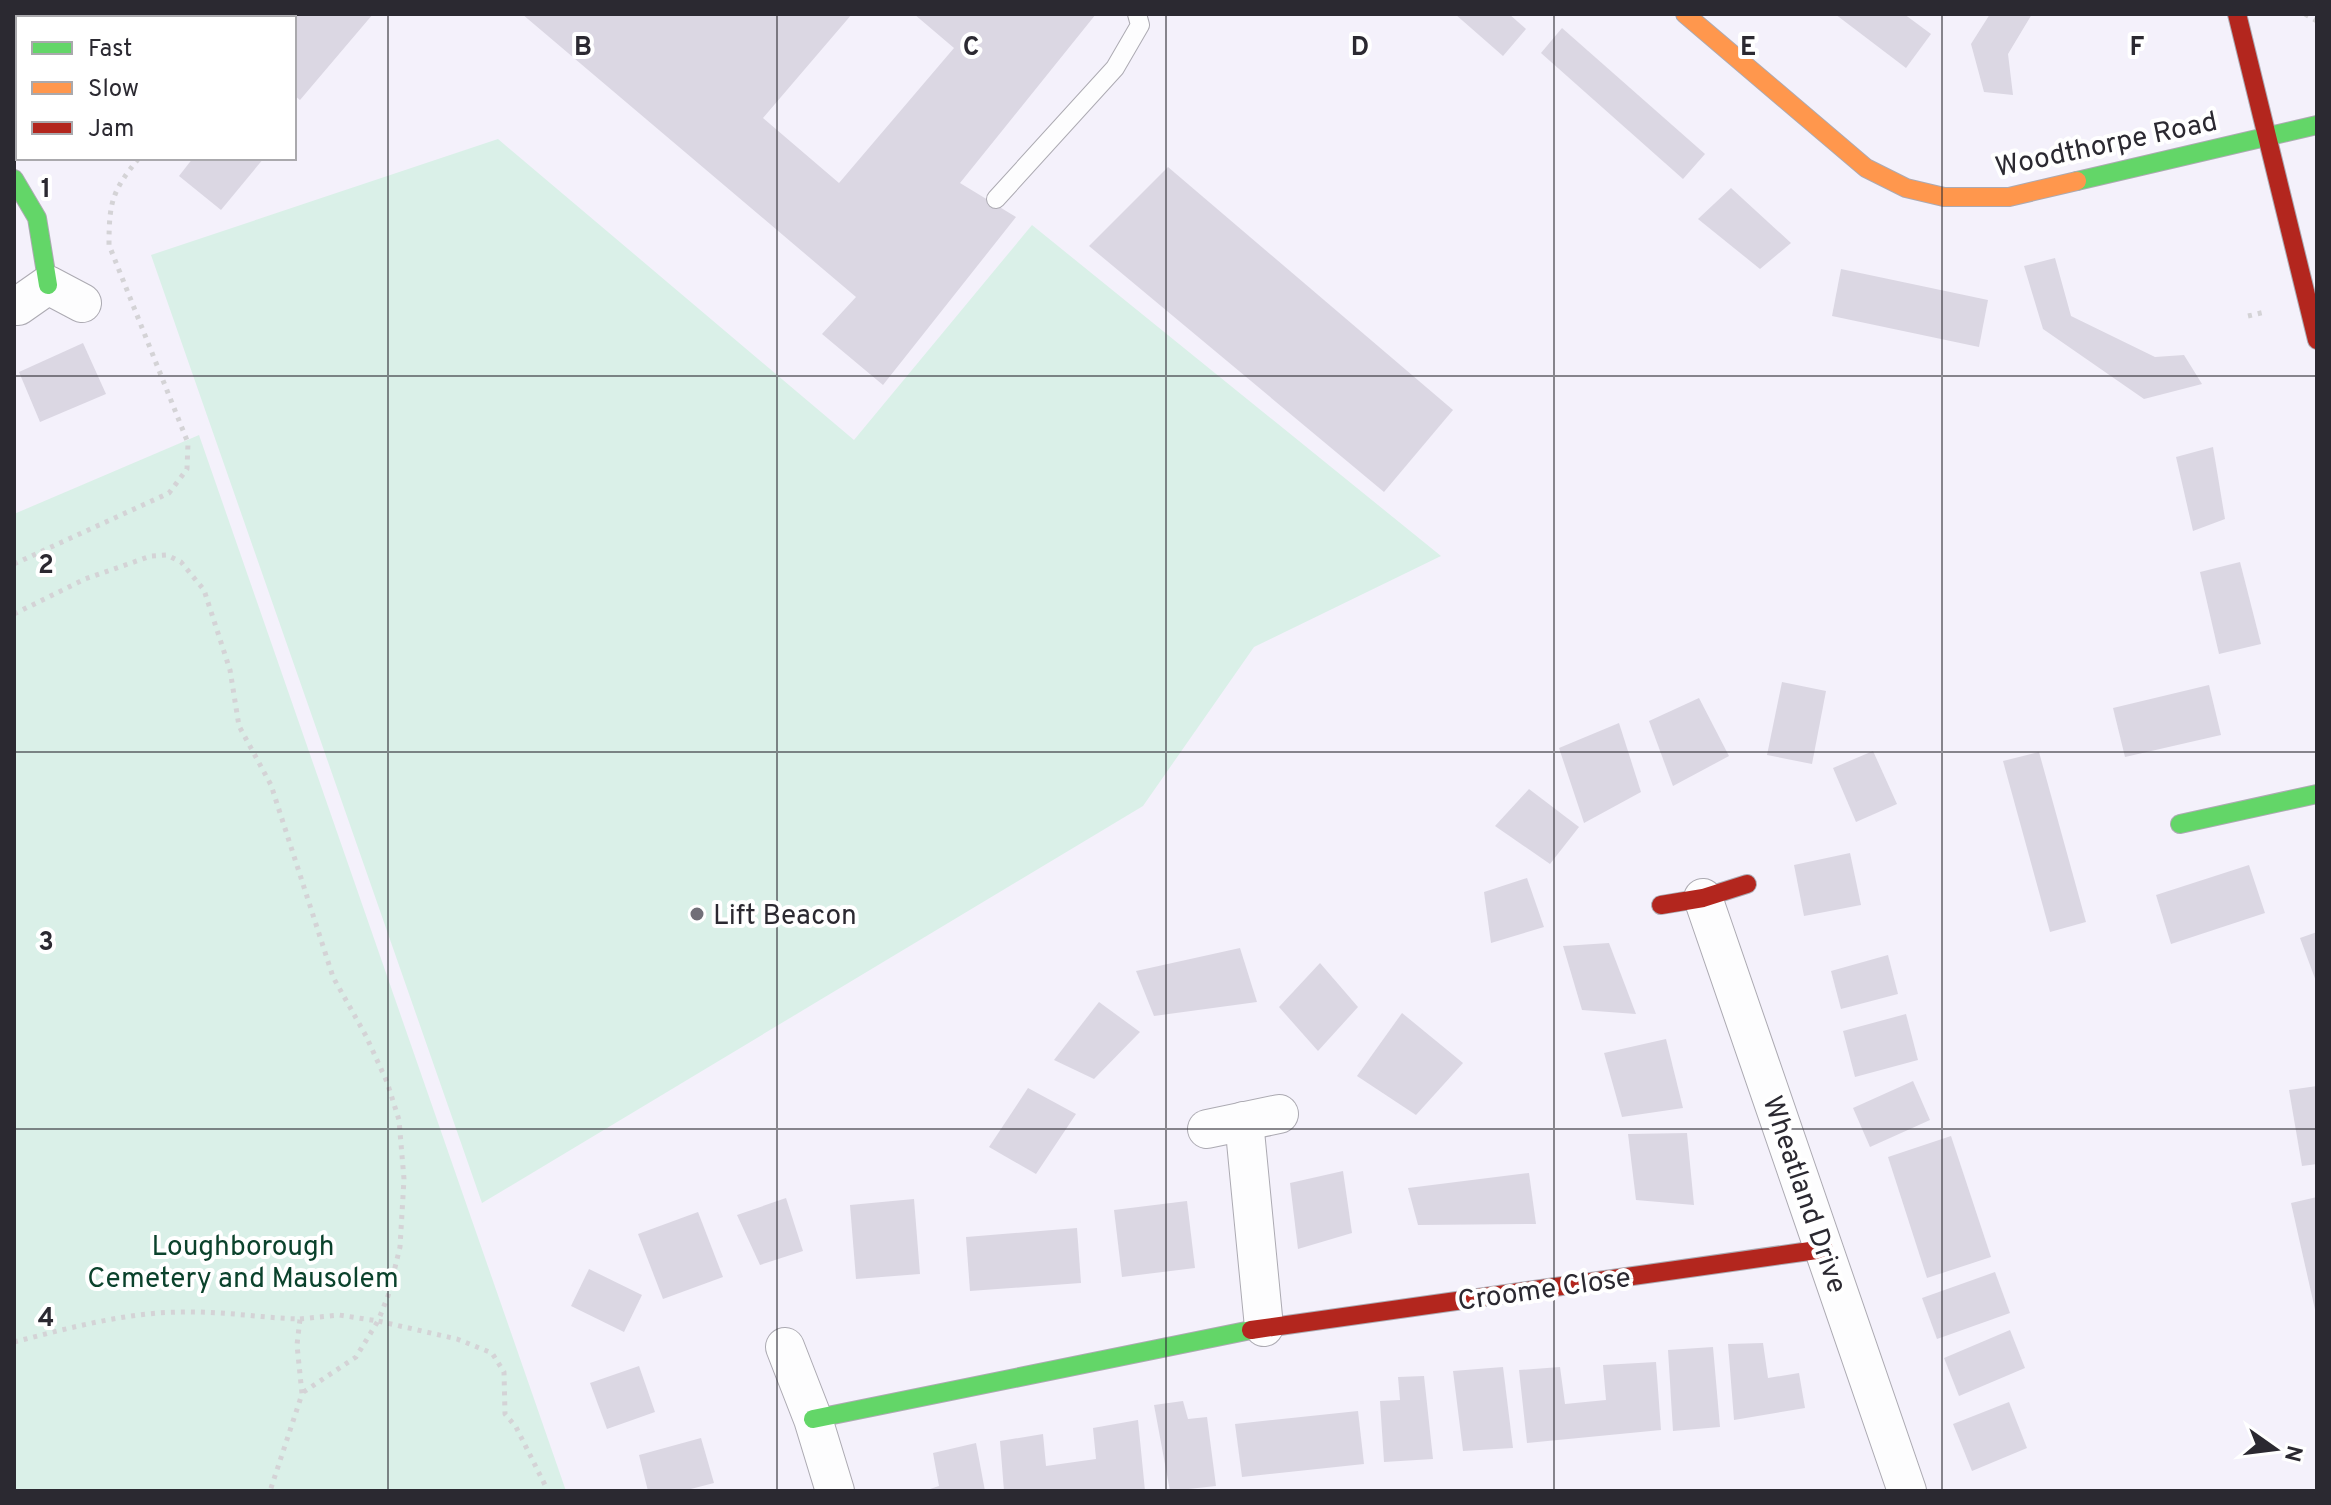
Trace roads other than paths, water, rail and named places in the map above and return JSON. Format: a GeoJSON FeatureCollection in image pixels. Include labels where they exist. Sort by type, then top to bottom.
{"type":"FeatureCollection","features":[{"type":"Feature","properties":{"kind":"street","name":"Woodthorpe Road"},"geometry":{"type":"LineString","coordinates":[[1685,14],[1866,168],[1906,188],[1944,197],[2009,197],[2317,125]]}},
{"type":"Feature","properties":{"kind":"street"},"geometry":{"type":"LineString","coordinates":[[2237,14],[2317,340]]}},
{"type":"Feature","properties":{"kind":"street"},"geometry":{"type":"LineString","coordinates":[[14,179],[37,218],[33,296],[82,303]]}},
{"type":"Feature","properties":{"kind":"street"},"geometry":{"type":"LineString","coordinates":[[2180,824],[2317,794]]}},
{"type":"Feature","properties":{"kind":"street"},"geometry":{"type":"LineString","coordinates":[[1661,905],[1703,898],[1747,884]]}},
{"type":"Feature","properties":{"kind":"street","name":"Wheatland Drive"},"geometry":{"type":"LineString","coordinates":[[1703,898],[1907,1491]]}},
{"type":"Feature","properties":{"kind":"street"},"geometry":{"type":"LineString","coordinates":[[1207,1129],[1261,1118],[1264,1327]]}},
{"type":"Feature","properties":{"kind":"street","name":"Croome Close"},"geometry":{"type":"LineString","coordinates":[[813,1419],[1264,1327],[1824,1249]]}},
{"type":"Feature","properties":{"kind":"street"},"geometry":{"type":"LineString","coordinates":[[785,1347],[813,1419],[835,1491]]}},
{"type":"Feature","properties":{"kind":"lane"},"geometry":{"type":"LineString","coordinates":[[996,199],[1115,68],[1140,25],[1137,14]]}},
{"type":"Feature","properties":{"kind":"place","name":"Lift Beacon"},"geometry":{"type":"Point","coordinates":[697,914]}},
{"type":"Feature","properties":{"kind":"park label","name":"Loughborough Cemetery and Mausolem"},"geometry":{"type":"Point","coordinates":[243,1261]}}]}
